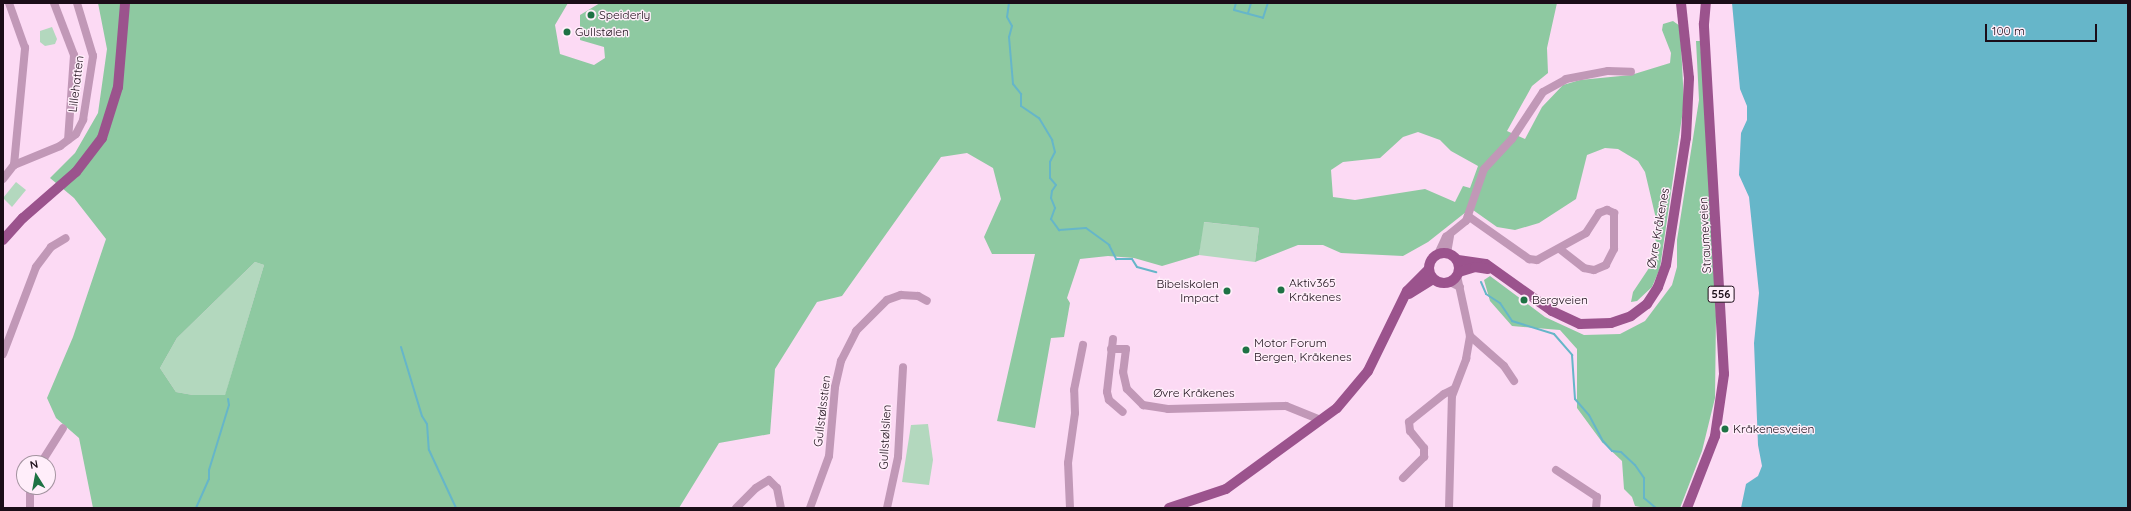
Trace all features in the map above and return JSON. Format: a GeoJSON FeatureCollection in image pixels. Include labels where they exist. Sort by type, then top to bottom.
{"type":"FeatureCollection","features":[{"type":"Feature","properties":{"kind":"main road"},"geometry":{"type":"LineString","coordinates":[[3,240],[23,218],[76,172],[102,138],[118,87],[125,3]]}},
{"type":"Feature","properties":{"kind":"main road","name":"Øvre Kråkenes"},"geometry":{"type":"LineString","coordinates":[[1458,260],[1482,262],[1559,315],[1580,324],[1599,325],[1621,320],[1640,310],[1652,297],[1666,265],[1686,138],[1690,78],[1681,3]]}},
{"type":"Feature","properties":{"kind":"main road","name":"Straumeveien"},"geometry":{"type":"LineString","coordinates":[[1687,508],[1715,436],[1724,374],[1709,75],[1704,24],[1706,3]]}},
{"type":"Feature","properties":{"kind":"main road","name":"Straumeveien"},"geometry":{"type":"LineString","coordinates":[[1709,75],[1712,3]]}},
{"type":"Feature","properties":{"kind":"main road"},"geometry":{"type":"LineString","coordinates":[[1442,253],[1458,260],[1455,277],[1441,283],[1433,279],[1429,269],[1431,260],[1442,253]]}},
{"type":"Feature","properties":{"kind":"main road","name":"Øvre Kråkenes"},"geometry":{"type":"LineString","coordinates":[[1455,277],[1475,267],[1493,270]]}},
{"type":"Feature","properties":{"kind":"main road"},"geometry":{"type":"LineString","coordinates":[[1170,508],[1226,489],[1321,420],[1347,398],[1362,380],[1412,284],[1429,269]]}},
{"type":"Feature","properties":{"kind":"main road"},"geometry":{"type":"LineString","coordinates":[[1402,302],[1414,289],[1433,279]]}},
{"type":"Feature","properties":{"kind":"street"},"geometry":{"type":"LineString","coordinates":[[9,3],[25,48],[14,165]]}},
{"type":"Feature","properties":{"kind":"street","name":"Lillehatten"},"geometry":{"type":"LineString","coordinates":[[54,3],[74,55],[68,140]]}},
{"type":"Feature","properties":{"kind":"street","name":"Lillehatten"},"geometry":{"type":"LineString","coordinates":[[3,179],[14,165],[68,140],[76,134],[83,120],[93,56],[77,3]]}},
{"type":"Feature","properties":{"kind":"street"},"geometry":{"type":"LineString","coordinates":[[1442,253],[1442,243],[1468,216],[1484,169],[1512,138],[1538,98],[1549,87],[1560,80],[1584,75],[1617,70],[1631,72]]}},
{"type":"Feature","properties":{"kind":"street"},"geometry":{"type":"LineString","coordinates":[[1468,216],[1529,259],[1541,259],[1586,233],[1599,213],[1608,210],[1614,213],[1614,249],[1606,265],[1594,270],[1584,268],[1560,249]]}},
{"type":"Feature","properties":{"kind":"street"},"geometry":{"type":"LineString","coordinates":[[3,354],[36,267],[51,247],[66,238]]}},
{"type":"Feature","properties":{"kind":"street"},"geometry":{"type":"LineString","coordinates":[[1449,508],[1448,478],[1454,389],[1466,359],[1470,336],[1460,287],[1455,277]]}},
{"type":"Feature","properties":{"kind":"street","name":"Gullstølsstien"},"geometry":{"type":"LineString","coordinates":[[810,508],[829,456],[835,387],[841,361],[856,330],[887,300],[901,295],[918,296],[927,301]]}},
{"type":"Feature","properties":{"kind":"street"},"geometry":{"type":"LineString","coordinates":[[1470,336],[1504,366],[1514,381]]}},
{"type":"Feature","properties":{"kind":"street"},"geometry":{"type":"LineString","coordinates":[[1113,339],[1107,392],[1109,400],[1123,412]]}},
{"type":"Feature","properties":{"kind":"street"},"geometry":{"type":"LineString","coordinates":[[1070,508],[1068,463],[1075,412],[1074,390],[1083,345]]}},
{"type":"Feature","properties":{"kind":"street","name":"Øvre Kråkenes"},"geometry":{"type":"LineString","coordinates":[[1111,348],[1126,349],[1123,372],[1127,389],[1143,405],[1168,409],[1281,406],[1299,410],[1321,420]]}},
{"type":"Feature","properties":{"kind":"street","name":"Gullstølslien"},"geometry":{"type":"LineString","coordinates":[[887,508],[898,457],[903,367]]}},
{"type":"Feature","properties":{"kind":"street"},"geometry":{"type":"LineString","coordinates":[[1403,478],[1424,457],[1424,448],[1410,431],[1409,422],[1454,389]]}},
{"type":"Feature","properties":{"kind":"street"},"geometry":{"type":"LineString","coordinates":[[46,455],[63,428]]}},
{"type":"Feature","properties":{"kind":"street"},"geometry":{"type":"LineString","coordinates":[[1556,470],[1597,497],[1596,508]]}},
{"type":"Feature","properties":{"kind":"street"},"geometry":{"type":"LineString","coordinates":[[736,508],[756,488],[769,480],[777,488],[782,508]]}},
{"type":"Feature","properties":{"kind":"street"},"geometry":{"type":"LineString","coordinates":[[30,495],[30,508]]}},
{"type":"Feature","properties":{"kind":"green space"},"geometry":{"type":"Polygon","coordinates":[[[98,3],[568,3],[555,25],[560,54],[594,65],[605,58],[604,47],[580,40],[580,15],[600,3],[1557,3],[1547,48],[1548,73],[1532,86],[1507,131],[1525,139],[1542,107],[1563,85],[1580,80],[1631,75],[1670,63],[1671,53],[1662,30],[1663,24],[1673,21],[1680,26],[1684,103],[1660,268],[1652,287],[1637,301],[1631,302],[1633,292],[1653,262],[1657,223],[1645,172],[1638,161],[1618,149],[1605,148],[1587,155],[1576,199],[1539,223],[1515,230],[1497,227],[1473,210],[1466,212],[1428,242],[1403,256],[1341,253],[1323,245],[1298,245],[1255,262],[1259,228],[1204,222],[1199,255],[1162,266],[1134,258],[1108,256],[1080,259],[1067,298],[1070,303],[1064,337],[1051,338],[1035,428],[997,421],[1035,254],[992,254],[984,237],[1001,199],[993,168],[967,153],[941,157],[842,296],[817,302],[775,369],[770,434],[719,443],[679,508],[93,508],[79,438],[56,418],[47,398],[73,337],[106,239],[74,198],[50,178],[75,153],[98,113],[107,49],[98,3]],[[1418,132],[1403,137],[1380,158],[1343,162],[1331,170],[1333,197],[1355,200],[1425,189],[1455,202],[1463,186],[1470,188],[1478,166],[1451,151],[1440,140],[1418,132]],[[255,262],[177,338],[160,368],[176,392],[193,395],[225,395],[264,265],[255,262]]]}},
{"type":"Feature","properties":{"kind":"green space"},"geometry":{"type":"Polygon","coordinates":[[[52,27],[57,39],[55,44],[45,46],[40,42],[40,31],[52,27]]]}},
{"type":"Feature","properties":{"kind":"green space"},"geometry":{"type":"Polygon","coordinates":[[[1696,41],[1700,41],[1703,76],[1716,315],[1715,398],[1702,451],[1680,508],[1646,508],[1635,506],[1632,497],[1624,489],[1622,461],[1602,442],[1577,408],[1577,349],[1560,330],[1512,326],[1490,301],[1484,280],[1490,276],[1545,317],[1584,335],[1620,334],[1645,321],[1672,285],[1677,267],[1677,240],[1699,100],[1696,41]]]}},
{"type":"Feature","properties":{"kind":"green space"},"geometry":{"type":"Polygon","coordinates":[[[16,182],[26,190],[12,207],[3,198],[16,182]]]}},
{"type":"Feature","properties":{"kind":"green space"},"geometry":{"type":"Polygon","coordinates":[[[1203,222],[1259,228],[1255,262],[1199,255],[1203,222]]]}},
{"type":"Feature","properties":{"kind":"green space"},"geometry":{"type":"Polygon","coordinates":[[[255,262],[264,265],[225,396],[193,395],[176,392],[160,368],[177,338],[255,262]]]}},
{"type":"Feature","properties":{"kind":"green space"},"geometry":{"type":"Polygon","coordinates":[[[928,424],[933,460],[929,485],[902,482],[911,425],[928,424]]]}},
{"type":"Feature","properties":{"kind":"water"},"geometry":{"type":"Polygon","coordinates":[[[1732,3],[2128,3],[2128,508],[1741,508],[1746,484],[1758,476],[1762,466],[1758,445],[1754,343],[1759,293],[1749,197],[1739,175],[1741,133],[1747,120],[1747,106],[1740,89],[1732,3]]]}},
{"type":"Feature","properties":{"kind":"waterway"},"geometry":{"type":"LineString","coordinates":[[1009,3],[1007,17],[1012,26],[1009,37],[1013,84],[1021,94],[1021,106],[1039,118],[1052,140],[1055,152],[1050,162],[1050,178],[1056,185],[1052,191],[1051,198],[1055,208],[1051,219],[1059,230],[1086,228],[1109,245],[1116,259],[1132,259],[1137,267],[1156,272]]}},
{"type":"Feature","properties":{"kind":"waterway"},"geometry":{"type":"LineString","coordinates":[[1236,3],[1234,10],[1263,18],[1268,3]]}},
{"type":"Feature","properties":{"kind":"waterway"},"geometry":{"type":"LineString","coordinates":[[1248,13],[1251,3]]}},
{"type":"Feature","properties":{"kind":"waterway"},"geometry":{"type":"LineString","coordinates":[[1481,282],[1486,294],[1500,303],[1512,321],[1554,334],[1572,355],[1575,399],[1589,415],[1603,441],[1612,451],[1621,452],[1635,465],[1644,478],[1644,498],[1656,508]]}},
{"type":"Feature","properties":{"kind":"waterway"},"geometry":{"type":"LineString","coordinates":[[401,347],[422,416],[427,424],[429,450],[456,508]]}},
{"type":"Feature","properties":{"kind":"waterway"},"geometry":{"type":"LineString","coordinates":[[196,508],[209,479],[209,470],[229,405],[228,399]]}},
{"type":"Feature","properties":{"kind":"place","name":"Speiderly"},"geometry":{"type":"Point","coordinates":[591,15]}},
{"type":"Feature","properties":{"kind":"place","name":"Gullstølen"},"geometry":{"type":"Point","coordinates":[567,32]}},
{"type":"Feature","properties":{"kind":"place","name":"Aktiv365 Kråkenes"},"geometry":{"type":"Point","coordinates":[1281,290]}},
{"type":"Feature","properties":{"kind":"place","name":"Bibelskolen Impact"},"geometry":{"type":"Point","coordinates":[1227,291]}},
{"type":"Feature","properties":{"kind":"place","name":"Bergveien"},"geometry":{"type":"Point","coordinates":[1524,300]}},
{"type":"Feature","properties":{"kind":"place","name":"Motor Forum Bergen, Kråkenes"},"geometry":{"type":"Point","coordinates":[1246,350]}},
{"type":"Feature","properties":{"kind":"place","name":"Kråkenesveien"},"geometry":{"type":"Point","coordinates":[1725,429]}}]}
